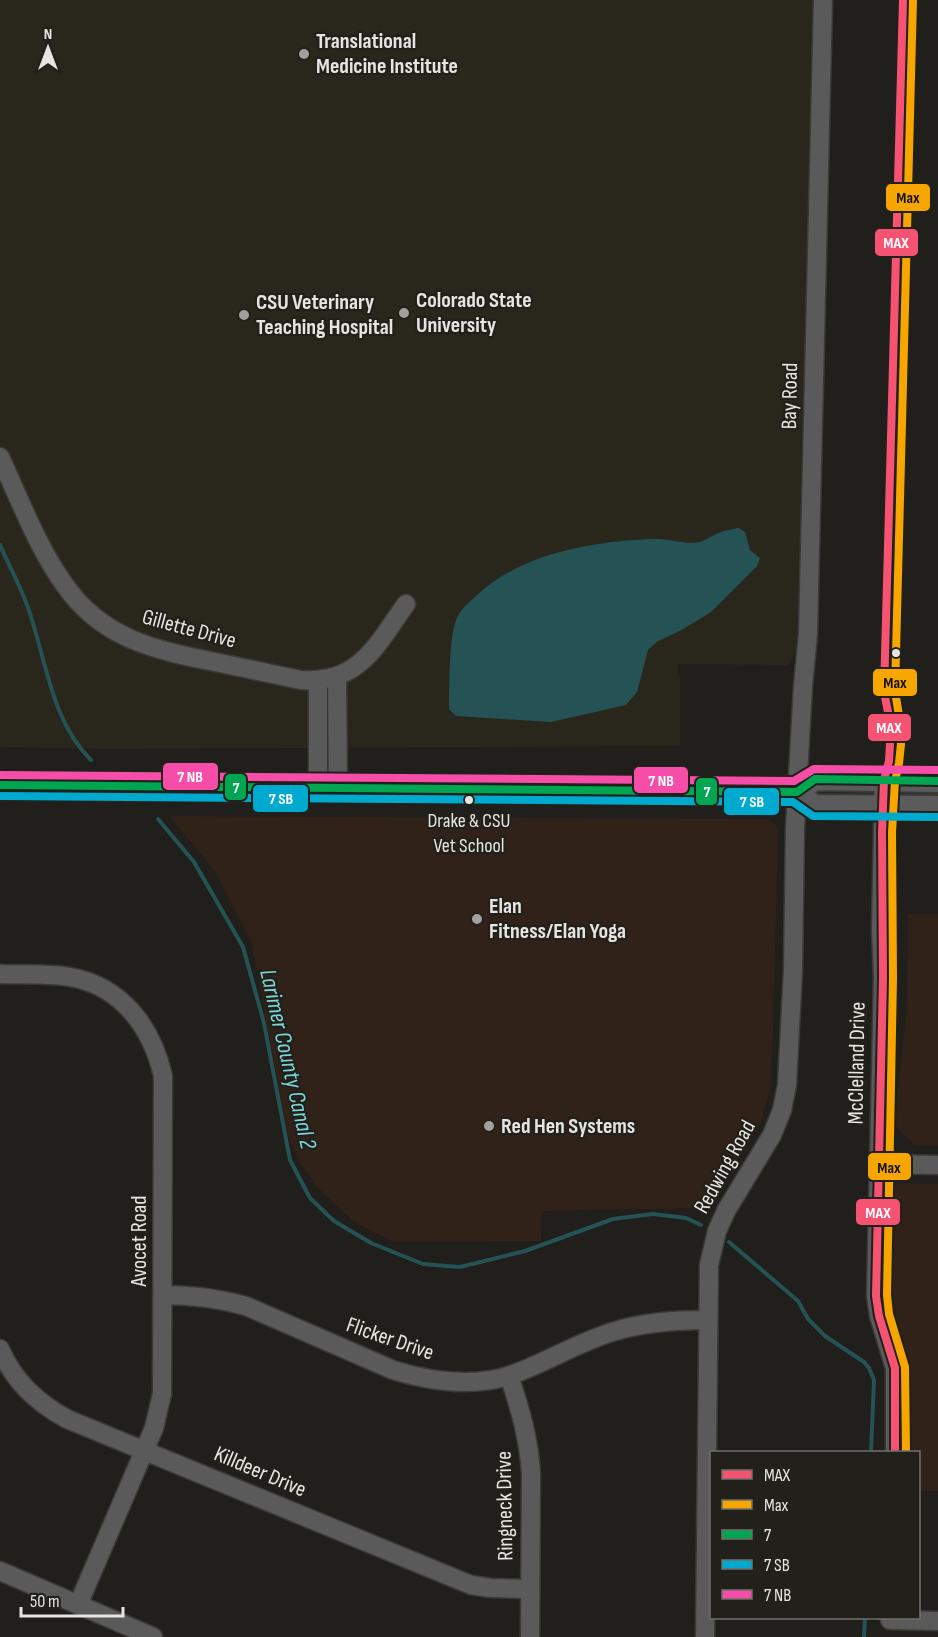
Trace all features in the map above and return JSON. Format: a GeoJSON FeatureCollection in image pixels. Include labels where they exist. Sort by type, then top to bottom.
{"type":"FeatureCollection","features":[{"type":"Feature","properties":{"kind":"main road"},"geometry":{"type":"LineString","coordinates":[[0,785],[797,792],[814,779],[938,781]]}},
{"type":"Feature","properties":{"kind":"main road"},"geometry":{"type":"LineString","coordinates":[[797,792],[814,806],[938,807]]}},
{"type":"Feature","properties":{"kind":"street","name":"Bay Road"},"geometry":{"type":"LineString","coordinates":[[797,792],[808,634],[823,0]]}},
{"type":"Feature","properties":{"kind":"street","name":"Gillette Drive"},"geometry":{"type":"LineString","coordinates":[[0,457],[46,556],[82,605],[107,627],[137,643],[162,651],[301,680],[318,681],[336,678]]}},
{"type":"Feature","properties":{"kind":"street"},"geometry":{"type":"LineString","coordinates":[[328,789],[336,678],[357,666],[375,649],[406,604]]}},
{"type":"Feature","properties":{"kind":"street"},"geometry":{"type":"LineString","coordinates":[[318,681],[328,789]]}},
{"type":"Feature","properties":{"kind":"street","name":"McClelland Drive"},"geometry":{"type":"LineString","coordinates":[[884,780],[881,929],[883,978],[876,1296],[879,1316],[895,1368],[895,1451]]}},
{"type":"Feature","properties":{"kind":"street","name":"Redwing Road"},"geometry":{"type":"LineString","coordinates":[[705,1637],[709,1265],[717,1231],[726,1211],[772,1135],[782,1110],[787,1085],[793,970],[797,792]]}},
{"type":"Feature","properties":{"kind":"street","name":"Avocet Road"},"geometry":{"type":"LineString","coordinates":[[0,974],[72,977],[99,987],[129,1008],[142,1023],[159,1056],[164,1088],[162,1394],[159,1413],[78,1605]]}},
{"type":"Feature","properties":{"kind":"street"},"geometry":{"type":"LineString","coordinates":[[878,1164],[938,1165]]}},
{"type":"Feature","properties":{"kind":"street","name":"Flicker Drive"},"geometry":{"type":"LineString","coordinates":[[163,1295],[195,1295],[246,1306],[393,1370],[440,1381],[465,1382],[509,1376],[610,1332],[637,1324],[665,1320],[708,1320]]}},
{"type":"Feature","properties":{"kind":"street","name":"Killdeer Drive"},"geometry":{"type":"LineString","coordinates":[[0,1349],[20,1383],[36,1399],[67,1419],[471,1584],[513,1590],[530,1589]]}},
{"type":"Feature","properties":{"kind":"street","name":"Ringneck Drive"},"geometry":{"type":"LineString","coordinates":[[509,1376],[530,1450],[530,1637]]}},
{"type":"Feature","properties":{"kind":"street"},"geometry":{"type":"LineString","coordinates":[[0,1571],[153,1637]]}},
{"type":"Feature","properties":{"kind":"street"},"geometry":{"type":"LineString","coordinates":[[890,1625],[938,1621]]}},
{"type":"Feature","properties":{"kind":"shaded area","name":"Colorado State University"},"geometry":{"type":"Polygon","coordinates":[[[0,0],[814,0],[800,626],[796,651],[788,665],[678,664],[680,746],[103,749],[0,747],[0,0]]]}},
{"type":"Feature","properties":{"kind":"shaded area"},"geometry":{"type":"Polygon","coordinates":[[[169,816],[765,819],[773,822],[778,829],[770,1090],[761,1122],[708,1208],[542,1211],[541,1241],[394,1242],[354,1222],[315,1185],[299,1160],[288,1136],[252,944],[215,871],[169,816]]]}},
{"type":"Feature","properties":{"kind":"shaded area"},"geometry":{"type":"Polygon","coordinates":[[[908,914],[938,914],[938,1146],[915,1145],[894,1125],[907,1007],[908,914]]]}},
{"type":"Feature","properties":{"kind":"shaded area"},"geometry":{"type":"Polygon","coordinates":[[[898,1183],[938,1184],[938,1491],[920,1491],[920,1451],[909,1451],[911,1394],[909,1373],[892,1308],[889,1283],[892,1189],[898,1183]]]}},
{"type":"Feature","properties":{"kind":"water"},"geometry":{"type":"Polygon","coordinates":[[[739,528],[745,532],[750,550],[760,558],[757,566],[711,612],[658,641],[648,650],[637,692],[626,705],[551,722],[456,716],[449,709],[454,625],[464,607],[493,582],[536,560],[559,552],[631,540],[665,539],[695,543],[723,531],[739,528]]]}},
{"type":"Feature","properties":{"kind":"waterway","name":"Larimer County Canal 2"},"geometry":{"type":"LineString","coordinates":[[0,545],[28,608],[60,711],[78,745],[91,760]]}},
{"type":"Feature","properties":{"kind":"waterway","name":"Larimer County Canal 2"},"geometry":{"type":"LineString","coordinates":[[158,819],[194,862],[243,947],[264,1023],[290,1160],[310,1198],[334,1221],[371,1243],[423,1264],[460,1267],[525,1251],[613,1219],[653,1214],[686,1218],[701,1225]]}},
{"type":"Feature","properties":{"kind":"waterway","name":"Larimer County Canal 2"},"geometry":{"type":"LineString","coordinates":[[729,1242],[798,1301],[808,1319],[825,1336],[864,1362],[869,1368],[874,1380],[871,1451]]}},
{"type":"Feature","properties":{"kind":"waterway","name":"Larimer County Canal 2"},"geometry":{"type":"LineString","coordinates":[[864,1637],[865,1619]]}},
{"type":"Feature","properties":{"kind":"transit line","name":"MAX"},"geometry":{"type":"LineString","coordinates":[[895,1451],[895,1368],[879,1316],[876,1296],[883,978],[882,832],[884,780],[889,761],[890,744],[889,717],[884,692],[903,0]]}},
{"type":"Feature","properties":{"kind":"transit line","name":"Max"},"geometry":{"type":"LineString","coordinates":[[906,1451],[905,1367],[889,1314],[887,1295],[893,978],[892,832],[895,781],[901,744],[895,691],[913,0]]}},
{"type":"Feature","properties":{"kind":"transit line"},"geometry":{"type":"LineString","coordinates":[[0,775],[794,781],[814,769],[938,770]]}},
{"type":"Feature","properties":{"kind":"transit line","name":"7"},"geometry":{"type":"LineString","coordinates":[[0,785],[797,792],[815,779],[938,781]]}},
{"type":"Feature","properties":{"kind":"transit line"},"geometry":{"type":"LineString","coordinates":[[0,796],[793,802],[813,816],[938,817]]}},
{"type":"Feature","properties":{"kind":"place","name":"Translational Medicine Institute"},"geometry":{"type":"Point","coordinates":[304,54]}},
{"type":"Feature","properties":{"kind":"place","name":"Colorado State University"},"geometry":{"type":"Point","coordinates":[404,313]}},
{"type":"Feature","properties":{"kind":"place","name":"CSU Veterinary Teaching Hospital"},"geometry":{"type":"Point","coordinates":[244,315]}},
{"type":"Feature","properties":{"kind":"place","name":"Drake & CSU Vet School"},"geometry":{"type":"Point","coordinates":[469,800]}},
{"type":"Feature","properties":{"kind":"place","name":"Elan Fitness/Elan Yoga"},"geometry":{"type":"Point","coordinates":[477,919]}},
{"type":"Feature","properties":{"kind":"place","name":"Red Hen Systems"},"geometry":{"type":"Point","coordinates":[489,1126]}}]}
